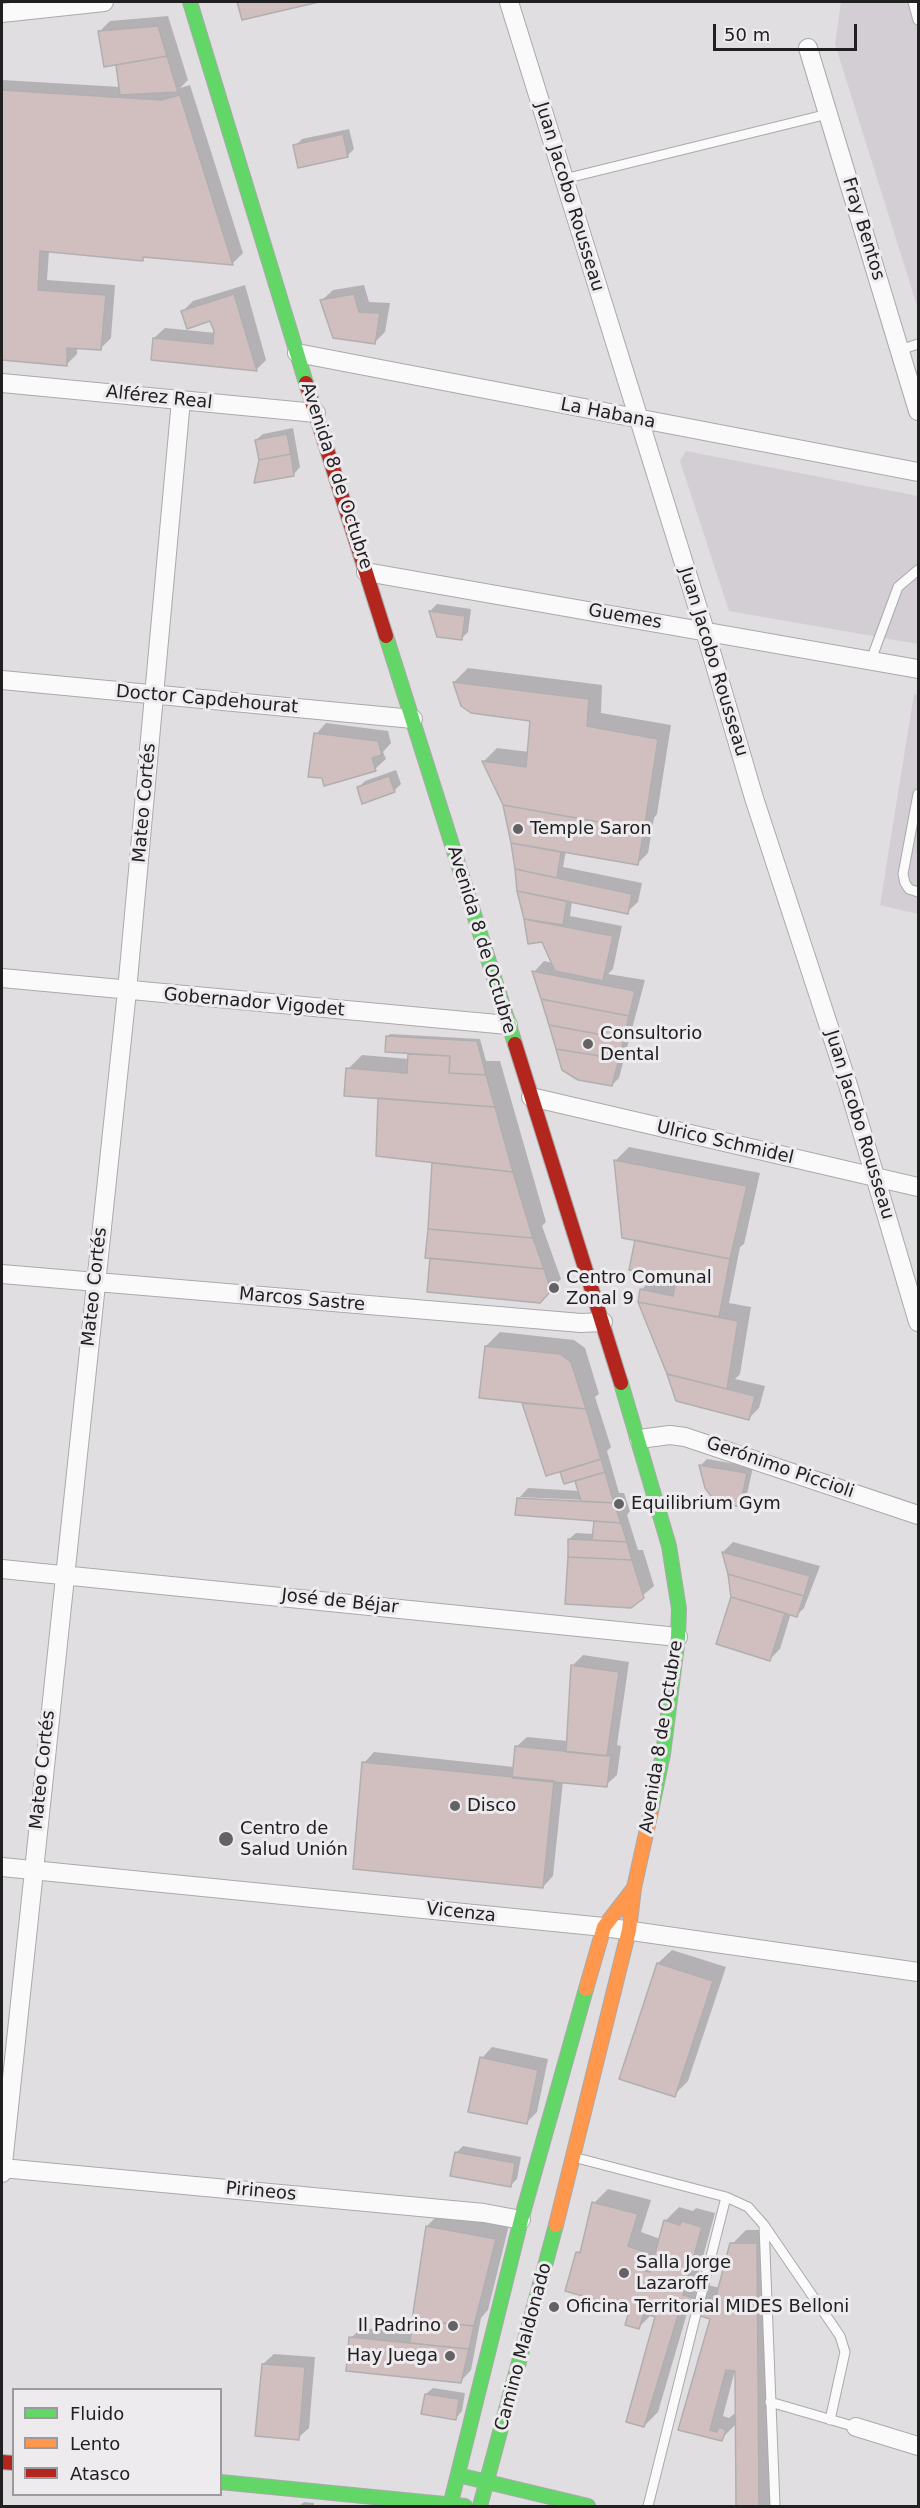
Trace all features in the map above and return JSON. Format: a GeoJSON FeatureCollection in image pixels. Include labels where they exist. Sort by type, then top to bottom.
{"type":"FeatureCollection","features":[{"type":"Feature","properties":{"kind":"main road","name":"Avenida 8 de Octubre"},"geometry":{"type":"LineString","coordinates":[[190,2],[297,353],[639,1438],[675,1575],[679,1609],[678,1637],[663,1754],[634,1888],[629,1930],[566,2186]]}},
{"type":"Feature","properties":{"kind":"main road","name":"Avenida 8 de Octubre"},"geometry":{"type":"LineString","coordinates":[[521,2220],[604,1927],[634,1888]]}},
{"type":"Feature","properties":{"kind":"main road","name":"Camino Maldonado"},"geometry":{"type":"LineString","coordinates":[[480,2506],[489,2482],[566,2186]]}},
{"type":"Feature","properties":{"kind":"main road","name":"Camino Maldonado"},"geometry":{"type":"LineString","coordinates":[[450,2505],[521,2220]]}},
{"type":"Feature","properties":{"kind":"main road"},"geometry":{"type":"LineString","coordinates":[[458,2475],[588,2506]]}},
{"type":"Feature","properties":{"kind":"main road"},"geometry":{"type":"LineString","coordinates":[[222,2482],[465,2506]]}},
{"type":"Feature","properties":{"kind":"street"},"geometry":{"type":"LineString","coordinates":[[2,13],[104,2]]}},
{"type":"Feature","properties":{"kind":"street","name":"Juan Jacobo Rousseau"},"geometry":{"type":"LineString","coordinates":[[509,2],[705,631],[754,798],[848,1085],[918,1322]]}},
{"type":"Feature","properties":{"kind":"street","name":"Fray Bentos"},"geometry":{"type":"LineString","coordinates":[[808,48],[918,411]]}},
{"type":"Feature","properties":{"kind":"street","name":"La Habana"},"geometry":{"type":"LineString","coordinates":[[297,353],[918,472]]}},
{"type":"Feature","properties":{"kind":"street","name":"Alférez Real"},"geometry":{"type":"LineString","coordinates":[[2,383],[316,413]]}},
{"type":"Feature","properties":{"kind":"street","name":"Mateo Cortés"},"geometry":{"type":"LineString","coordinates":[[2,2173],[127,992],[181,400]]}},
{"type":"Feature","properties":{"kind":"street","name":"Guemes"},"geometry":{"type":"LineString","coordinates":[[366,572],[918,669]]}},
{"type":"Feature","properties":{"kind":"street","name":"Doctor Capdehourat"},"geometry":{"type":"LineString","coordinates":[[2,680],[413,719]]}},
{"type":"Feature","properties":{"kind":"street","name":"Gobernador Vigodet"},"geometry":{"type":"LineString","coordinates":[[2,978],[127,992],[508,1025]]}},
{"type":"Feature","properties":{"kind":"street","name":"Ulrico Schmidel"},"geometry":{"type":"LineString","coordinates":[[531,1097],[918,1187]]}},
{"type":"Feature","properties":{"kind":"street","name":"Marcos Sastre"},"geometry":{"type":"LineString","coordinates":[[2,1274],[603,1323]]}},
{"type":"Feature","properties":{"kind":"street","name":"Gerónimo Piccioli"},"geometry":{"type":"LineString","coordinates":[[639,1438],[685,1437],[918,1515]]}},
{"type":"Feature","properties":{"kind":"street","name":"José de Béjar"},"geometry":{"type":"LineString","coordinates":[[2,1569],[678,1637]]}},
{"type":"Feature","properties":{"kind":"street","name":"Vicenza"},"geometry":{"type":"LineString","coordinates":[[2,1867],[604,1927],[918,1972]]}},
{"type":"Feature","properties":{"kind":"street","name":"Pirineos"},"geometry":{"type":"LineString","coordinates":[[2,2168],[472,2212],[521,2220]]}},
{"type":"Feature","properties":{"kind":"street"},"geometry":{"type":"LineString","coordinates":[[856,2427],[918,2446]]}},
{"type":"Feature","properties":{"kind":"lane"},"geometry":{"type":"LineString","coordinates":[[913,2],[918,20]]}},
{"type":"Feature","properties":{"kind":"lane"},"geometry":{"type":"LineString","coordinates":[[564,179],[828,114]]}},
{"type":"Feature","properties":{"kind":"lane"},"geometry":{"type":"LineString","coordinates":[[900,350],[918,344]]}},
{"type":"Feature","properties":{"kind":"lane"},"geometry":{"type":"LineString","coordinates":[[871,660],[898,587],[918,570]]}},
{"type":"Feature","properties":{"kind":"lane"},"geometry":{"type":"LineString","coordinates":[[918,794],[903,874],[909,890],[918,892]]}},
{"type":"Feature","properties":{"kind":"lane"},"geometry":{"type":"LineString","coordinates":[[573,2157],[726,2196],[748,2207],[764,2224],[840,2336],[845,2352],[830,2420]]}},
{"type":"Feature","properties":{"kind":"lane"},"geometry":{"type":"LineString","coordinates":[[700,2300],[726,2196]]}},
{"type":"Feature","properties":{"kind":"lane"},"geometry":{"type":"LineString","coordinates":[[764,2224],[775,2506]]}},
{"type":"Feature","properties":{"kind":"lane"},"geometry":{"type":"LineString","coordinates":[[648,2506],[696,2314]]}},
{"type":"Feature","properties":{"kind":"lane"},"geometry":{"type":"LineString","coordinates":[[770,2402],[856,2427]]}},
{"type":"Feature","properties":{"kind":"shaded area"},"geometry":{"type":"Polygon","coordinates":[[[841,2],[918,2],[918,309],[835,44],[841,2]]]}},
{"type":"Feature","properties":{"kind":"shaded area"},"geometry":{"type":"Polygon","coordinates":[[[686,451],[918,496],[918,644],[729,611],[680,461],[686,451]]]}},
{"type":"Feature","properties":{"kind":"shaded area"},"geometry":{"type":"Polygon","coordinates":[[[914,694],[918,695],[918,914],[880,905],[914,694]]]}},
{"type":"Feature","properties":{"kind":"building"},"geometry":{"type":"Polygon","coordinates":[[[237,2],[319,2],[242,20],[237,2]]]}},
{"type":"Feature","properties":{"kind":"building"},"geometry":{"type":"Polygon","coordinates":[[[158,26],[167,56],[104,67],[98,31],[158,26]]]}},
{"type":"Feature","properties":{"kind":"building"},"geometry":{"type":"Polygon","coordinates":[[[167,56],[178,92],[120,95],[116,65],[167,56]]]}},
{"type":"Feature","properties":{"kind":"building"},"geometry":{"type":"Polygon","coordinates":[[[2,90],[161,100],[180,95],[233,265],[143,257],[143,261],[40,251],[38,290],[106,295],[101,350],[67,348],[67,366],[2,360],[2,90]]]}},
{"type":"Feature","properties":{"kind":"building"},"geometry":{"type":"Polygon","coordinates":[[[343,134],[348,157],[298,168],[293,145],[343,134]]]}},
{"type":"Feature","properties":{"kind":"building"},"geometry":{"type":"Polygon","coordinates":[[[234,294],[257,371],[151,360],[153,338],[213,344],[214,331],[210,321],[187,329],[181,311],[234,294]]]}},
{"type":"Feature","properties":{"kind":"building"},"geometry":{"type":"Polygon","coordinates":[[[354,294],[359,312],[380,313],[375,344],[333,338],[320,300],[354,294]]]}},
{"type":"Feature","properties":{"kind":"building"},"geometry":{"type":"Polygon","coordinates":[[[287,434],[291,454],[259,460],[255,440],[287,434]]]}},
{"type":"Feature","properties":{"kind":"building"},"geometry":{"type":"Polygon","coordinates":[[[291,454],[294,476],[254,483],[259,460],[291,454]]]}},
{"type":"Feature","properties":{"kind":"building"},"geometry":{"type":"Polygon","coordinates":[[[429,611],[465,616],[462,640],[437,637],[429,611]]]}},
{"type":"Feature","properties":{"kind":"building"},"geometry":{"type":"Polygon","coordinates":[[[453,682],[589,699],[587,726],[658,739],[644,830],[503,805],[482,761],[526,767],[530,721],[471,713],[461,706],[453,682]]]}},
{"type":"Feature","properties":{"kind":"building"},"geometry":{"type":"Polygon","coordinates":[[[314,733],[378,741],[382,755],[372,758],[376,771],[324,786],[322,778],[308,777],[314,733]]]}},
{"type":"Feature","properties":{"kind":"building"},"geometry":{"type":"Polygon","coordinates":[[[389,776],[395,792],[362,804],[357,787],[389,776]]]}},
{"type":"Feature","properties":{"kind":"building"},"geometry":{"type":"Polygon","coordinates":[[[503,805],[644,830],[638,865],[511,843],[503,805]]]}},
{"type":"Feature","properties":{"kind":"building"},"geometry":{"type":"Polygon","coordinates":[[[511,843],[561,852],[557,878],[515,869],[511,843]]]}},
{"type":"Feature","properties":{"kind":"building"},"geometry":{"type":"Polygon","coordinates":[[[515,869],[632,894],[628,914],[517,891],[515,869]]]}},
{"type":"Feature","properties":{"kind":"building"},"geometry":{"type":"Polygon","coordinates":[[[517,891],[567,901],[563,925],[524,919],[517,891]]]}},
{"type":"Feature","properties":{"kind":"building"},"geometry":{"type":"Polygon","coordinates":[[[524,919],[613,936],[603,981],[555,971],[542,942],[528,944],[524,919]]]}},
{"type":"Feature","properties":{"kind":"building"},"geometry":{"type":"Polygon","coordinates":[[[532,971],[635,991],[629,1016],[541,999],[532,971]]]}},
{"type":"Feature","properties":{"kind":"building"},"geometry":{"type":"Polygon","coordinates":[[[541,999],[629,1016],[624,1039],[549,1025],[541,999]]]}},
{"type":"Feature","properties":{"kind":"building","name":"Consultorio Dental"},"geometry":{"type":"Polygon","coordinates":[[[549,1025],[624,1039],[619,1059],[556,1049],[549,1025]]]}},
{"type":"Feature","properties":{"kind":"building"},"geometry":{"type":"Polygon","coordinates":[[[386,1036],[477,1041],[486,1075],[449,1073],[450,1056],[385,1052],[386,1036]]]}},
{"type":"Feature","properties":{"kind":"building"},"geometry":{"type":"Polygon","coordinates":[[[556,1049],[619,1059],[612,1086],[578,1080],[562,1070],[556,1049]]]}},
{"type":"Feature","properties":{"kind":"building"},"geometry":{"type":"Polygon","coordinates":[[[408,1054],[450,1056],[449,1073],[486,1075],[495,1107],[344,1096],[346,1068],[407,1073],[408,1054]]]}},
{"type":"Feature","properties":{"kind":"building"},"geometry":{"type":"Polygon","coordinates":[[[378,1098],[495,1107],[513,1172],[376,1156],[378,1098]]]}},
{"type":"Feature","properties":{"kind":"building"},"geometry":{"type":"Polygon","coordinates":[[[614,1160],[747,1186],[730,1259],[622,1238],[614,1160]]]}},
{"type":"Feature","properties":{"kind":"building"},"geometry":{"type":"Polygon","coordinates":[[[432,1163],[513,1172],[533,1238],[428,1229],[432,1163]]]}},
{"type":"Feature","properties":{"kind":"building"},"geometry":{"type":"Polygon","coordinates":[[[428,1229],[533,1238],[544,1269],[425,1258],[428,1229]]]}},
{"type":"Feature","properties":{"kind":"building"},"geometry":{"type":"Polygon","coordinates":[[[635,1240],[730,1259],[719,1317],[638,1302],[640,1289],[673,1296],[676,1279],[629,1270],[635,1240]]]}},
{"type":"Feature","properties":{"kind":"building"},"geometry":{"type":"Polygon","coordinates":[[[430,1258],[544,1269],[551,1291],[540,1303],[427,1292],[430,1258]]]}},
{"type":"Feature","properties":{"kind":"building"},"geometry":{"type":"Polygon","coordinates":[[[638,1302],[738,1321],[727,1389],[667,1374],[638,1302]]]}},
{"type":"Feature","properties":{"kind":"building"},"geometry":{"type":"Polygon","coordinates":[[[485,1346],[560,1354],[571,1362],[586,1409],[479,1398],[485,1346]]]}},
{"type":"Feature","properties":{"kind":"building"},"geometry":{"type":"Polygon","coordinates":[[[667,1374],[755,1396],[749,1420],[676,1401],[667,1374]]]}},
{"type":"Feature","properties":{"kind":"building"},"geometry":{"type":"Polygon","coordinates":[[[522,1403],[586,1409],[601,1459],[546,1476],[522,1403]]]}},
{"type":"Feature","properties":{"kind":"building"},"geometry":{"type":"Polygon","coordinates":[[[601,1459],[605,1472],[564,1484],[560,1472],[601,1459]]]}},
{"type":"Feature","properties":{"kind":"building"},"geometry":{"type":"Polygon","coordinates":[[[699,1465],[747,1473],[740,1507],[715,1501],[705,1488],[699,1465]]]}},
{"type":"Feature","properties":{"kind":"building"},"geometry":{"type":"Polygon","coordinates":[[[605,1472],[614,1503],[581,1501],[575,1481],[605,1472]]]}},
{"type":"Feature","properties":{"kind":"building"},"geometry":{"type":"Polygon","coordinates":[[[517,1498],[614,1503],[621,1523],[515,1515],[517,1498]]]}},
{"type":"Feature","properties":{"kind":"building"},"geometry":{"type":"Polygon","coordinates":[[[594,1521],[621,1523],[627,1542],[592,1540],[594,1521]]]}},
{"type":"Feature","properties":{"kind":"building"},"geometry":{"type":"Polygon","coordinates":[[[568,1539],[627,1542],[632,1560],[568,1557],[568,1539]]]}},
{"type":"Feature","properties":{"kind":"building"},"geometry":{"type":"Polygon","coordinates":[[[722,1552],[810,1576],[804,1596],[728,1574],[722,1552]]]}},
{"type":"Feature","properties":{"kind":"building"},"geometry":{"type":"Polygon","coordinates":[[[568,1557],[632,1560],[644,1598],[631,1608],[565,1604],[568,1557]]]}},
{"type":"Feature","properties":{"kind":"building"},"geometry":{"type":"Polygon","coordinates":[[[728,1574],[804,1596],[797,1617],[731,1597],[728,1574]]]}},
{"type":"Feature","properties":{"kind":"building"},"geometry":{"type":"Polygon","coordinates":[[[731,1597],[785,1613],[770,1661],[716,1644],[731,1597]]]}},
{"type":"Feature","properties":{"kind":"building"},"geometry":{"type":"Polygon","coordinates":[[[571,1665],[619,1672],[607,1756],[566,1752],[571,1665]]]}},
{"type":"Feature","properties":{"kind":"building"},"geometry":{"type":"Polygon","coordinates":[[[515,1746],[611,1756],[607,1787],[512,1778],[515,1746]]]}},
{"type":"Feature","properties":{"kind":"building","name":"Disco"},"geometry":{"type":"Polygon","coordinates":[[[362,1762],[554,1781],[543,1888],[353,1869],[362,1762]]]}},
{"type":"Feature","properties":{"kind":"building"},"geometry":{"type":"Polygon","coordinates":[[[657,1963],[713,1981],[675,2097],[619,2079],[657,1963]]]}},
{"type":"Feature","properties":{"kind":"building"},"geometry":{"type":"Polygon","coordinates":[[[480,2057],[538,2070],[527,2124],[468,2112],[480,2057]]]}},
{"type":"Feature","properties":{"kind":"building"},"geometry":{"type":"Polygon","coordinates":[[[455,2152],[515,2163],[511,2187],[450,2176],[455,2152]]]}},
{"type":"Feature","properties":{"kind":"building"},"geometry":{"type":"Polygon","coordinates":[[[592,2202],[638,2214],[628,2246],[647,2253],[642,2270],[650,2272],[664,2220],[680,2225],[681,2221],[702,2227],[683,2295],[714,2304],[730,2243],[757,2243],[759,2506],[736,2506],[735,2371],[726,2370],[710,2430],[717,2432],[719,2427],[726,2430],[722,2441],[678,2430],[710,2319],[680,2309],[644,2427],[626,2422],[655,2317],[644,2313],[639,2329],[625,2325],[630,2309],[565,2291],[576,2252],[580,2253],[592,2202]]]}},
{"type":"Feature","properties":{"kind":"building"},"geometry":{"type":"Polygon","coordinates":[[[426,2226],[496,2239],[474,2326],[412,2320],[426,2226]]]}},
{"type":"Feature","properties":{"kind":"building"},"geometry":{"type":"Polygon","coordinates":[[[412,2320],[474,2326],[469,2349],[410,2343],[412,2320]]]}},
{"type":"Feature","properties":{"kind":"building"},"geometry":{"type":"Polygon","coordinates":[[[349,2337],[469,2349],[461,2383],[346,2371],[349,2337]]]}},
{"type":"Feature","properties":{"kind":"building"},"geometry":{"type":"Polygon","coordinates":[[[262,2364],[305,2367],[299,2440],[255,2436],[262,2364]]]}},
{"type":"Feature","properties":{"kind":"building"},"geometry":{"type":"Polygon","coordinates":[[[425,2394],[459,2399],[456,2420],[421,2414],[425,2394]]]}},
{"type":"Feature","properties":{"kind":"traffic: fast"},"geometry":{"type":"LineString","coordinates":[[190,2],[306,383]]}},
{"type":"Feature","properties":{"kind":"traffic: fast"},"geometry":{"type":"LineString","coordinates":[[386,636],[515,1044]]}},
{"type":"Feature","properties":{"kind":"traffic: fast"},"geometry":{"type":"LineString","coordinates":[[621,1383],[669,1546],[679,1609],[678,1637],[663,1754],[651,1811]]}},
{"type":"Feature","properties":{"kind":"traffic: fast"},"geometry":{"type":"LineString","coordinates":[[450,2506],[521,2220],[586,1989]]}},
{"type":"Feature","properties":{"kind":"traffic: fast"},"geometry":{"type":"LineString","coordinates":[[480,2506],[556,2225]]}},
{"type":"Feature","properties":{"kind":"traffic: fast"},"geometry":{"type":"LineString","coordinates":[[458,2475],[588,2506]]}},
{"type":"Feature","properties":{"kind":"traffic: fast"},"geometry":{"type":"LineString","coordinates":[[222,2482],[465,2506]]}},
{"type":"Feature","properties":{"kind":"traffic: slow"},"geometry":{"type":"LineString","coordinates":[[556,2225],[629,1930],[634,1888],[651,1811]]}},
{"type":"Feature","properties":{"kind":"traffic: slow"},"geometry":{"type":"LineString","coordinates":[[586,1989],[604,1927],[634,1888]]}},
{"type":"Feature","properties":{"kind":"traffic: jam"},"geometry":{"type":"LineString","coordinates":[[306,383],[386,636]]}},
{"type":"Feature","properties":{"kind":"traffic: jam"},"geometry":{"type":"LineString","coordinates":[[515,1044],[621,1383]]}},
{"type":"Feature","properties":{"kind":"traffic: jam"},"geometry":{"type":"LineString","coordinates":[[2,2462],[12,2463]]}},
{"type":"Feature","properties":{"kind":"place","name":"Temple Saron"},"geometry":{"type":"Point","coordinates":[518,829]}},
{"type":"Feature","properties":{"kind":"place","name":"Consultorio Dental"},"geometry":{"type":"Point","coordinates":[588,1044]}},
{"type":"Feature","properties":{"kind":"place","name":"Centro Comunal Zonal 9"},"geometry":{"type":"Point","coordinates":[554,1288]}},
{"type":"Feature","properties":{"kind":"place","name":"Equilibrium Gym"},"geometry":{"type":"Point","coordinates":[619,1504]}},
{"type":"Feature","properties":{"kind":"place","name":"Disco"},"geometry":{"type":"Point","coordinates":[455,1806]}},
{"type":"Feature","properties":{"kind":"place","name":"Centro de Salud Unión"},"geometry":{"type":"Point","coordinates":[226,1839]}},
{"type":"Feature","properties":{"kind":"place","name":"Salla Jorge Lazaroff"},"geometry":{"type":"Point","coordinates":[624,2273]}},
{"type":"Feature","properties":{"kind":"place","name":"Oficina Territorial MIDES Belloni"},"geometry":{"type":"Point","coordinates":[554,2307]}},
{"type":"Feature","properties":{"kind":"place","name":"Il Padrino"},"geometry":{"type":"Point","coordinates":[453,2326]}},
{"type":"Feature","properties":{"kind":"place","name":"Hay Juega"},"geometry":{"type":"Point","coordinates":[450,2356]}}]}
